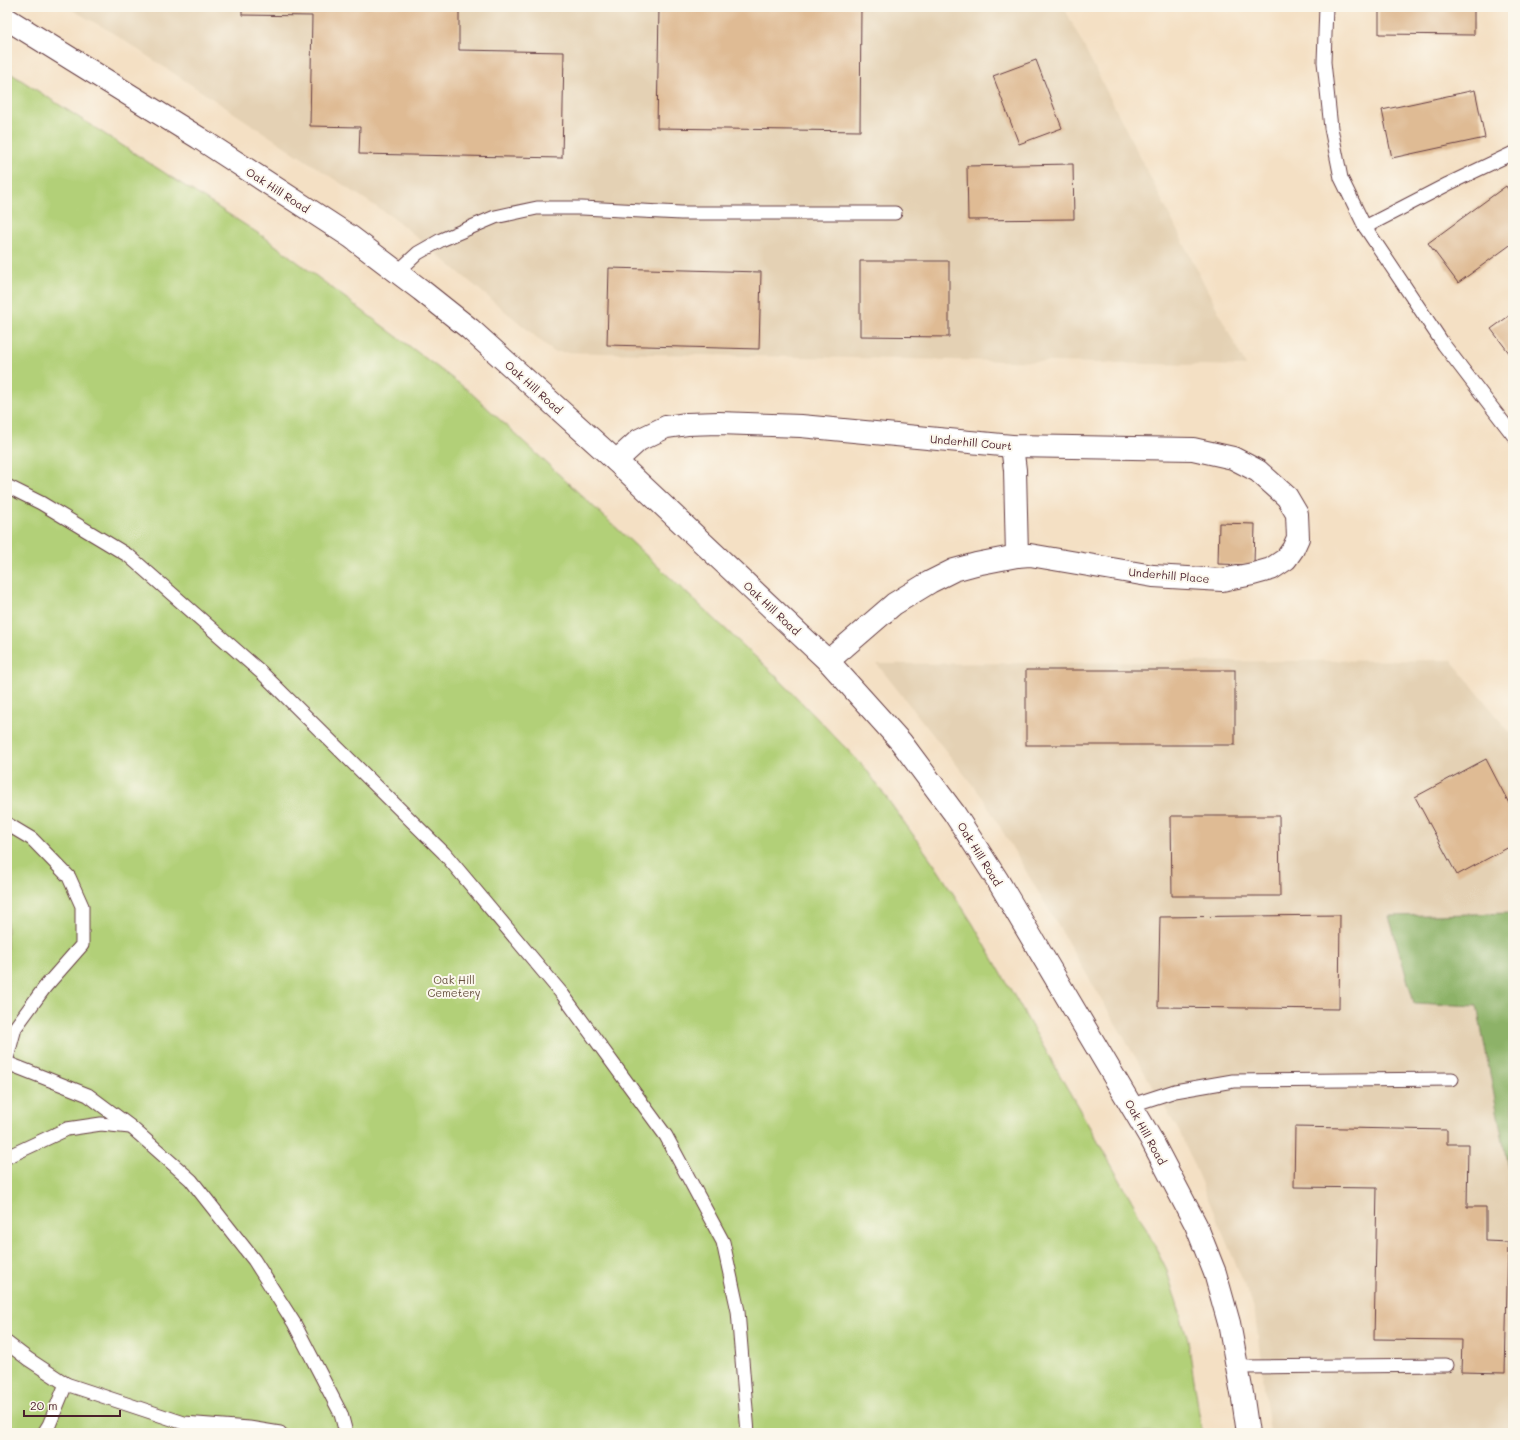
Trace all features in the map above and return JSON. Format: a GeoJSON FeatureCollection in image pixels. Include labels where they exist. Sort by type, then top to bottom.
{"type":"FeatureCollection","features":[{"type":"Feature","properties":{"kind":"main road","name":"Oak Hill Road"},"geometry":{"type":"LineString","coordinates":[[7,19],[199,138],[351,237],[470,330],[616,461],[828,661],[901,742],[954,813],[998,881],[1151,1139],[1196,1225],[1214,1272],[1229,1323],[1238,1367],[1248,1433]]}},
{"type":"Feature","properties":{"kind":"main road","name":"Underhill Court"},"geometry":{"type":"LineString","coordinates":[[616,461],[639,440],[666,427],[687,424],[719,423],[801,426],[1012,446],[1193,449],[1233,458],[1258,471],[1287,497],[1297,514],[1299,530]]}},
{"type":"Feature","properties":{"kind":"main road"},"geometry":{"type":"LineString","coordinates":[[1012,446],[1015,470],[1017,556]]}},
{"type":"Feature","properties":{"kind":"main road","name":"Underhill Place"},"geometry":{"type":"LineString","coordinates":[[828,661],[894,604],[930,582],[954,570],[976,564],[1030,555],[1153,576],[1222,580],[1253,574],[1271,568],[1286,559],[1293,550],[1298,538],[1299,530]]}},
{"type":"Feature","properties":{"kind":"lane"},"geometry":{"type":"LineString","coordinates":[[1326,7],[1324,62],[1331,128],[1341,178],[1365,227],[1444,345],[1513,435]]}},
{"type":"Feature","properties":{"kind":"lane"},"geometry":{"type":"LineString","coordinates":[[1365,227],[1448,184],[1513,153]]}},
{"type":"Feature","properties":{"kind":"lane"},"geometry":{"type":"LineString","coordinates":[[399,274],[405,265],[418,253],[440,240],[494,217],[537,208],[582,208],[681,213],[895,213]]}},
{"type":"Feature","properties":{"kind":"lane"},"geometry":{"type":"LineString","coordinates":[[7,486],[41,502],[129,556],[262,673],[444,853],[563,995],[666,1136],[723,1242],[738,1311],[748,1433]]}},
{"type":"Feature","properties":{"kind":"lane"},"geometry":{"type":"LineString","coordinates":[[7,824],[32,839],[69,877],[82,906],[82,946],[46,987],[15,1028],[7,1058]]}},
{"type":"Feature","properties":{"kind":"lane"},"geometry":{"type":"LineString","coordinates":[[7,1063],[88,1095],[131,1127],[191,1180],[254,1260],[294,1323],[341,1414],[346,1433]]}},
{"type":"Feature","properties":{"kind":"lane"},"geometry":{"type":"LineString","coordinates":[[1133,1108],[1141,1102],[1175,1091],[1233,1081],[1452,1079]]}},
{"type":"Feature","properties":{"kind":"lane"},"geometry":{"type":"LineString","coordinates":[[7,1157],[67,1129],[101,1124],[131,1127]]}},
{"type":"Feature","properties":{"kind":"lane"},"geometry":{"type":"LineString","coordinates":[[7,1343],[66,1384],[184,1423],[249,1428],[280,1433]]}},
{"type":"Feature","properties":{"kind":"lane"},"geometry":{"type":"LineString","coordinates":[[1238,1367],[1447,1365]]}},
{"type":"Feature","properties":{"kind":"lane"},"geometry":{"type":"LineString","coordinates":[[44,1433],[49,1425],[66,1384]]}},
{"type":"Feature","properties":{"kind":"shaded area"},"geometry":{"type":"Polygon","coordinates":[[[67,7],[1064,7],[1246,366],[554,352],[395,219],[108,30],[67,7]]]}},
{"type":"Feature","properties":{"kind":"shaded area"},"geometry":{"type":"Polygon","coordinates":[[[1451,660],[1513,736],[1513,913],[1390,916],[1414,1003],[1476,1006],[1513,1194],[1513,1433],[1270,1433],[1254,1307],[1180,1133],[983,798],[877,664],[1451,660]]]}},
{"type":"Feature","properties":{"kind":"green space","name":"Oak Hill Cemetery"},"geometry":{"type":"Polygon","coordinates":[[[7,71],[267,239],[469,391],[776,676],[866,769],[934,864],[973,924],[1132,1201],[1166,1268],[1188,1340],[1202,1433],[7,1433],[7,71]]]}},
{"type":"Feature","properties":{"kind":"green space"},"geometry":{"type":"Polygon","coordinates":[[[1513,913],[1513,1194],[1477,1006],[1414,1003],[1389,916],[1513,913]]]}},
{"type":"Feature","properties":{"kind":"building"},"geometry":{"type":"Polygon","coordinates":[[[242,7],[459,7],[459,50],[564,52],[562,158],[359,154],[360,127],[310,126],[312,16],[242,15],[242,7]]]}},
{"type":"Feature","properties":{"kind":"building"},"geometry":{"type":"Polygon","coordinates":[[[659,7],[861,7],[860,131],[657,128],[659,7]]]}},
{"type":"Feature","properties":{"kind":"building"},"geometry":{"type":"Polygon","coordinates":[[[1379,7],[1474,7],[1474,35],[1379,34],[1379,7]]]}},
{"type":"Feature","properties":{"kind":"building"},"geometry":{"type":"Polygon","coordinates":[[[1036,60],[1062,128],[1019,144],[993,76],[1036,60]]]}},
{"type":"Feature","properties":{"kind":"building"},"geometry":{"type":"Polygon","coordinates":[[[1475,90],[1485,138],[1392,158],[1382,110],[1475,90]]]}},
{"type":"Feature","properties":{"kind":"building"},"geometry":{"type":"Polygon","coordinates":[[[1073,164],[1074,219],[968,220],[967,166],[1073,164]]]}},
{"type":"Feature","properties":{"kind":"building"},"geometry":{"type":"Polygon","coordinates":[[[1506,186],[1513,197],[1513,243],[1458,283],[1428,243],[1506,186]]]}},
{"type":"Feature","properties":{"kind":"building"},"geometry":{"type":"Polygon","coordinates":[[[860,261],[949,261],[949,337],[860,336],[860,261]]]}},
{"type":"Feature","properties":{"kind":"building"},"geometry":{"type":"Polygon","coordinates":[[[609,268],[761,272],[759,349],[607,345],[609,268]]]}},
{"type":"Feature","properties":{"kind":"building"},"geometry":{"type":"Polygon","coordinates":[[[1513,313],[1513,358],[1491,329],[1513,313]]]}},
{"type":"Feature","properties":{"kind":"building"},"geometry":{"type":"Polygon","coordinates":[[[1219,523],[1255,524],[1254,565],[1218,564],[1219,523]]]}},
{"type":"Feature","properties":{"kind":"building"},"geometry":{"type":"Polygon","coordinates":[[[1026,670],[1235,670],[1235,745],[1026,745],[1026,670]]]}},
{"type":"Feature","properties":{"kind":"building"},"geometry":{"type":"Polygon","coordinates":[[[1486,759],[1513,811],[1513,845],[1457,875],[1415,797],[1486,759]]]}},
{"type":"Feature","properties":{"kind":"building"},"geometry":{"type":"Polygon","coordinates":[[[1171,816],[1279,816],[1280,896],[1172,896],[1171,816]]]}},
{"type":"Feature","properties":{"kind":"building"},"geometry":{"type":"Polygon","coordinates":[[[1340,915],[1339,1009],[1158,1007],[1160,917],[1340,915]]]}},
{"type":"Feature","properties":{"kind":"building"},"geometry":{"type":"Polygon","coordinates":[[[1295,1127],[1447,1130],[1447,1144],[1468,1144],[1467,1207],[1486,1207],[1486,1241],[1508,1242],[1505,1373],[1461,1372],[1462,1340],[1374,1339],[1377,1188],[1294,1187],[1295,1127]]]}}]}
